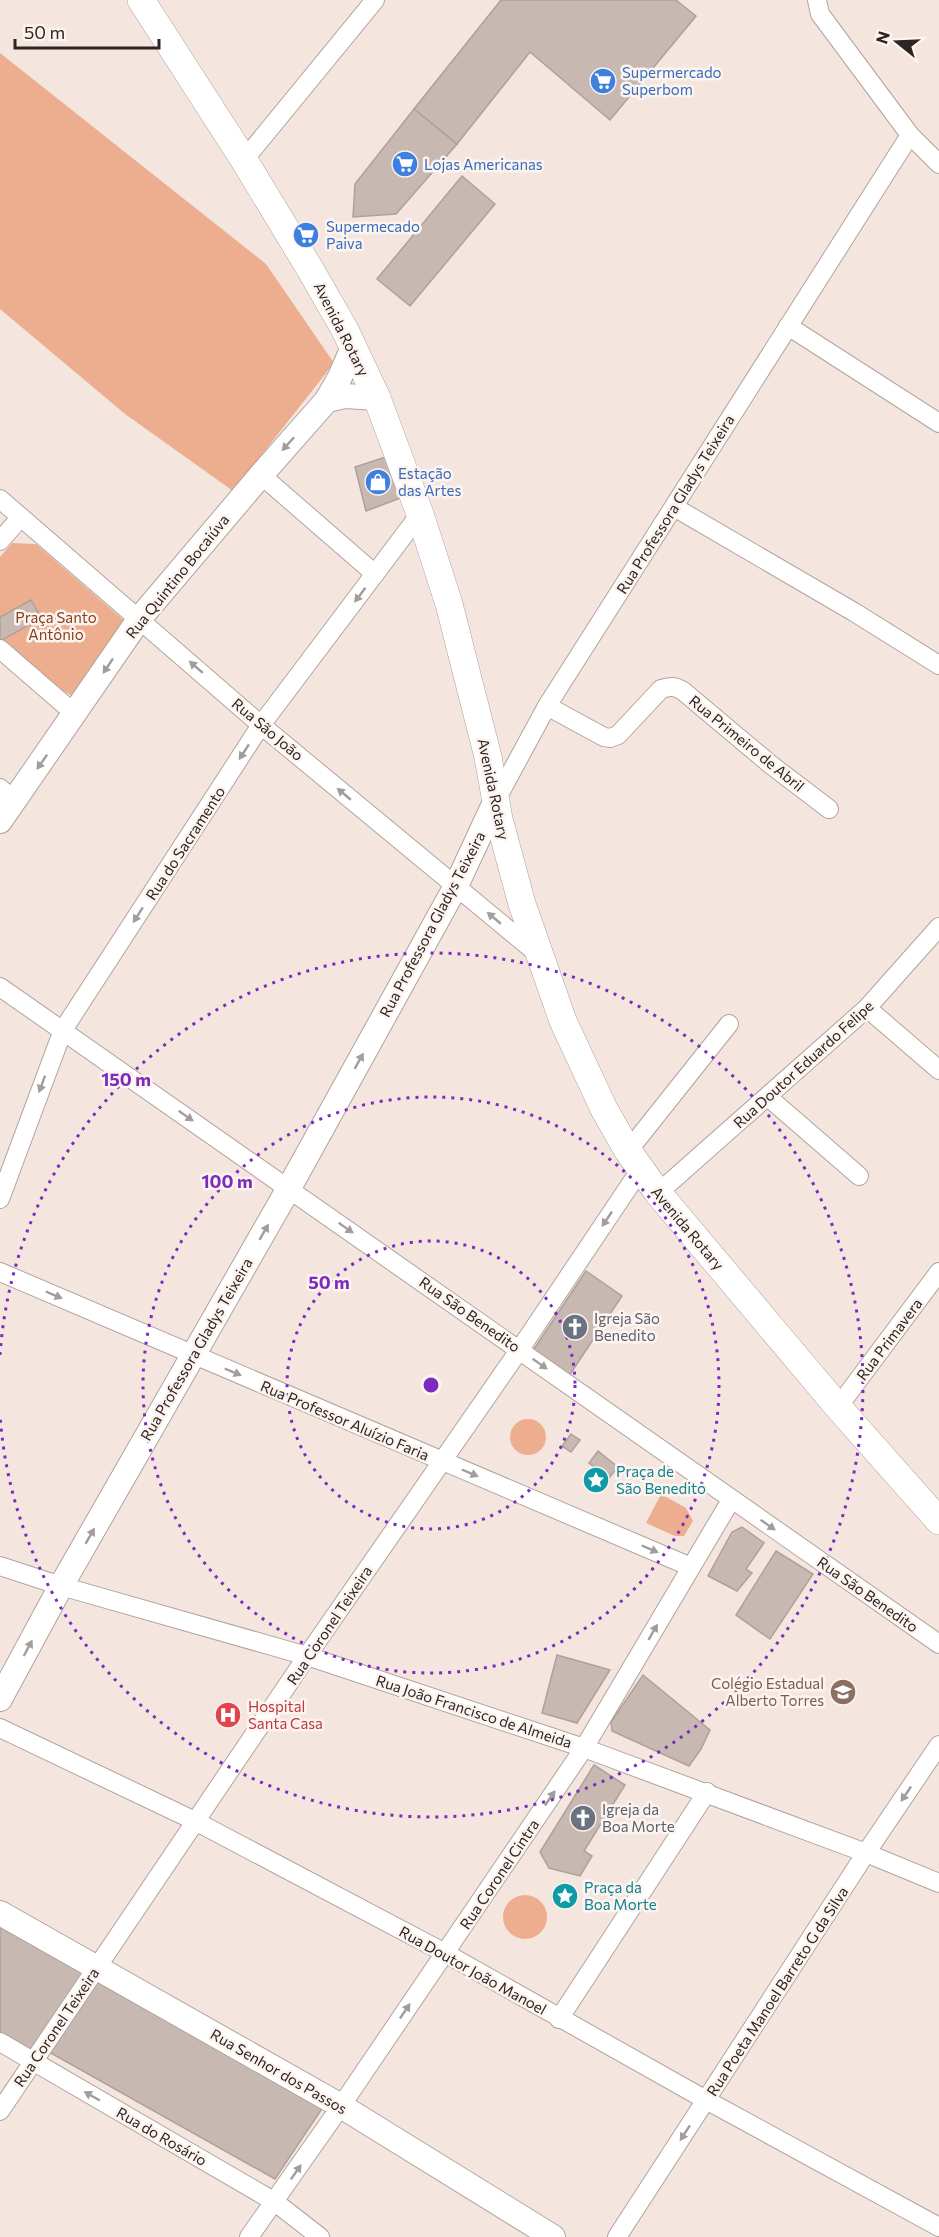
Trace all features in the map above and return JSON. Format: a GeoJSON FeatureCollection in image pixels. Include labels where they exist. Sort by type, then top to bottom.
{"type":"FeatureCollection","features":[{"type":"Feature","properties":{"kind":"main road","name":"Avenida Rotary"},"geometry":{"type":"LineString","coordinates":[[141,0],[244,160],[315,278],[376,398],[420,514],[449,604],[488,757],[495,802],[522,904],[563,1021],[604,1109],[634,1161],[658,1193],[838,1407],[939,1521]]}},
{"type":"Feature","properties":{"kind":"main road","name":"Rua Quintino Bocaiúva"},"geometry":{"type":"LineString","coordinates":[[0,821],[8,794],[75,714],[140,618],[327,400],[340,377],[352,347]]}},
{"type":"Feature","properties":{"kind":"main road"},"geometry":{"type":"LineString","coordinates":[[327,400],[345,396],[376,398]]}},
{"type":"Feature","properties":{"kind":"main road","name":"Rua Professora Gladys Teixeira"},"geometry":{"type":"LineString","coordinates":[[0,1700],[61,1587],[289,1188],[456,886],[495,802]]}},
{"type":"Feature","properties":{"kind":"main road","name":"Rua Senhor dos Passos"},"geometry":{"type":"LineString","coordinates":[[0,1913],[341,2106],[553,2237]]}},
{"type":"Feature","properties":{"kind":"street"},"geometry":{"type":"LineString","coordinates":[[244,160],[375,0]]}},
{"type":"Feature","properties":{"kind":"street"},"geometry":{"type":"LineString","coordinates":[[817,0],[820,14],[910,135],[939,164]]}},
{"type":"Feature","properties":{"kind":"street","name":"Rua Professora Gladys Teixeira"},"geometry":{"type":"LineString","coordinates":[[495,802],[547,706],[910,135]]}},
{"type":"Feature","properties":{"kind":"street"},"geometry":{"type":"LineString","coordinates":[[788,326],[939,423]]}},
{"type":"Feature","properties":{"kind":"street"},"geometry":{"type":"LineString","coordinates":[[261,475],[375,574]]}},
{"type":"Feature","properties":{"kind":"street","name":"Rua São João"},"geometry":{"type":"LineString","coordinates":[[0,499],[261,725],[539,956]]}},
{"type":"Feature","properties":{"kind":"street"},"geometry":{"type":"LineString","coordinates":[[674,507],[854,612],[939,665]]}},
{"type":"Feature","properties":{"kind":"street","name":"Rua do Sacramento"},"geometry":{"type":"LineString","coordinates":[[0,1199],[63,1030],[261,725],[420,514]]}},
{"type":"Feature","properties":{"kind":"street"},"geometry":{"type":"LineString","coordinates":[[0,541],[21,518]]}},
{"type":"Feature","properties":{"kind":"street"},"geometry":{"type":"LineString","coordinates":[[0,649],[75,714]]}},
{"type":"Feature","properties":{"kind":"street","name":"Rua Primeiro de Abril"},"geometry":{"type":"LineString","coordinates":[[547,706],[596,733],[610,738],[618,735],[661,689],[669,686],[676,687],[683,690],[770,764],[829,809]]}},
{"type":"Feature","properties":{"kind":"street","name":"Rua Doutor Eduardo Felipe"},"geometry":{"type":"LineString","coordinates":[[658,1193],[867,1008],[939,927]]}},
{"type":"Feature","properties":{"kind":"street","name":"Rua São Benedito"},"geometry":{"type":"LineString","coordinates":[[0,987],[939,1644]]}},
{"type":"Feature","properties":{"kind":"street"},"geometry":{"type":"LineString","coordinates":[[867,1008],[939,1070]]}},
{"type":"Feature","properties":{"kind":"street","name":"Rua Coronel Teixeira"},"geometry":{"type":"LineString","coordinates":[[0,2111],[307,1656],[520,1349],[634,1161],[729,1024]]}},
{"type":"Feature","properties":{"kind":"street"},"geometry":{"type":"LineString","coordinates":[[768,1097],[860,1176]]}},
{"type":"Feature","properties":{"kind":"street","name":"Rua Professor Aluízio Faria"},"geometry":{"type":"LineString","coordinates":[[0,1272],[691,1567]]}},
{"type":"Feature","properties":{"kind":"street","name":"Rua Primavera"},"geometry":{"type":"LineString","coordinates":[[838,1407],[939,1272]]}},
{"type":"Feature","properties":{"kind":"street","name":"Rua Coronel Cintra"},"geometry":{"type":"LineString","coordinates":[[249,2237],[341,2106],[584,1748],[731,1500]]}},
{"type":"Feature","properties":{"kind":"street","name":"Rua João Francisco de Almeida"},"geometry":{"type":"LineString","coordinates":[[0,1566],[61,1587],[307,1656],[584,1748],[866,1852],[939,1883]]}},
{"type":"Feature","properties":{"kind":"street","name":"Rua Doutor João Manoel"},"geometry":{"type":"LineString","coordinates":[[0,1728],[195,1821],[445,1953],[559,2019],[939,2227]]}},
{"type":"Feature","properties":{"kind":"street","name":"Rua Poeta Manoel Barreto G da Silva"},"geometry":{"type":"LineString","coordinates":[[617,2237],[866,1852],[939,1745]]}},
{"type":"Feature","properties":{"kind":"street"},"geometry":{"type":"LineString","coordinates":[[559,2019],[707,1792]]}},
{"type":"Feature","properties":{"kind":"street","name":"Rua do Rosário"},"geometry":{"type":"LineString","coordinates":[[0,2042],[275,2202],[320,2237]]}},
{"type":"Feature","properties":{"kind":"green space"},"geometry":{"type":"Polygon","coordinates":[[[0,53],[266,264],[334,363],[233,491],[125,414],[0,309],[0,53]]]}},
{"type":"Feature","properties":{"kind":"green space","name":"Praça Santo Antônio"},"geometry":{"type":"Polygon","coordinates":[[[12,543],[36,544],[127,623],[76,698],[56,687],[0,643],[0,557],[12,543]]]}},
{"type":"Feature","properties":{"kind":"green space"},"geometry":{"type":"Polygon","coordinates":[[[528,1419],[541,1424],[546,1437],[541,1450],[528,1455],[515,1450],[510,1437],[515,1424],[528,1419]]]}},
{"type":"Feature","properties":{"kind":"green space"},"geometry":{"type":"Polygon","coordinates":[[[661,1494],[686,1508],[693,1521],[684,1536],[675,1536],[646,1523],[661,1494]]]}},
{"type":"Feature","properties":{"kind":"green space"},"geometry":{"type":"Polygon","coordinates":[[[525,1895],[541,1901],[547,1917],[541,1933],[525,1939],[509,1933],[503,1917],[509,1901],[525,1895]]]}},
{"type":"Feature","properties":{"kind":"building","name":"Supermercado Superbom"},"geometry":{"type":"Polygon","coordinates":[[[501,0],[676,0],[696,16],[610,120],[530,52],[457,144],[414,109],[501,0]]]}},
{"type":"Feature","properties":{"kind":"building","name":"Lojas Americanas"},"geometry":{"type":"Polygon","coordinates":[[[414,109],[457,144],[396,214],[353,217],[355,184],[414,109]]]}},
{"type":"Feature","properties":{"kind":"building"},"geometry":{"type":"Polygon","coordinates":[[[462,176],[495,204],[410,306],[377,279],[462,176]]]}},
{"type":"Feature","properties":{"kind":"building","name":"Estação das Artes"},"geometry":{"type":"Polygon","coordinates":[[[389,456],[403,497],[366,511],[355,467],[389,456]]]}},
{"type":"Feature","properties":{"kind":"building"},"geometry":{"type":"Polygon","coordinates":[[[31,600],[39,614],[33,623],[0,641],[0,617],[31,600]]]}},
{"type":"Feature","properties":{"kind":"building","name":"Igreja São Benedito"},"geometry":{"type":"Polygon","coordinates":[[[586,1271],[622,1296],[561,1388],[528,1358],[586,1271]]]}},
{"type":"Feature","properties":{"kind":"building"},"geometry":{"type":"Polygon","coordinates":[[[571,1434],[580,1440],[571,1452],[562,1446],[571,1434]]]}},
{"type":"Feature","properties":{"kind":"building"},"geometry":{"type":"Polygon","coordinates":[[[598,1451],[618,1467],[609,1478],[589,1463],[598,1451]]]}},
{"type":"Feature","properties":{"kind":"building"},"geometry":{"type":"Polygon","coordinates":[[[742,1527],[764,1543],[746,1569],[752,1573],[737,1591],[708,1576],[732,1532],[742,1527]]]}},
{"type":"Feature","properties":{"kind":"building"},"geometry":{"type":"Polygon","coordinates":[[[776,1551],[813,1574],[770,1639],[736,1615],[776,1551]]]}},
{"type":"Feature","properties":{"kind":"building"},"geometry":{"type":"Polygon","coordinates":[[[557,1655],[610,1670],[577,1723],[542,1713],[557,1655]]]}},
{"type":"Feature","properties":{"kind":"building"},"geometry":{"type":"Polygon","coordinates":[[[643,1675],[710,1730],[689,1766],[612,1731],[611,1722],[643,1675]]]}},
{"type":"Feature","properties":{"kind":"building","name":"Igreja da Boa Morte"},"geometry":{"type":"Polygon","coordinates":[[[594,1765],[625,1785],[584,1851],[592,1856],[580,1876],[549,1868],[540,1852],[594,1765]]]}},
{"type":"Feature","properties":{"kind":"building"},"geometry":{"type":"Polygon","coordinates":[[[0,1922],[92,1974],[33,2062],[0,2042],[0,1922]]]}},
{"type":"Feature","properties":{"kind":"building"},"geometry":{"type":"Polygon","coordinates":[[[97,1979],[325,2104],[275,2179],[49,2052],[97,1979]]]}},
{"type":"Feature","properties":{"kind":"place","name":"Supermercado Superbom"},"geometry":{"type":"Point","coordinates":[603,81]}},
{"type":"Feature","properties":{"kind":"place","name":"Lojas Americanas"},"geometry":{"type":"Point","coordinates":[405,164]}},
{"type":"Feature","properties":{"kind":"place","name":"Supermecado Paiva"},"geometry":{"type":"Point","coordinates":[306,235]}},
{"type":"Feature","properties":{"kind":"place","name":"Estação das Artes"},"geometry":{"type":"Point","coordinates":[378,482]}},
{"type":"Feature","properties":{"kind":"place","name":"Igreja São Benedito"},"geometry":{"type":"Point","coordinates":[575,1327]}},
{"type":"Feature","properties":{"kind":"place","name":"Praça de São Benedito"},"geometry":{"type":"Point","coordinates":[596,1480]}},
{"type":"Feature","properties":{"kind":"place","name":"Colégio Estadual Alberto Torres"},"geometry":{"type":"Point","coordinates":[843,1692]}},
{"type":"Feature","properties":{"kind":"place","name":"Hospital Santa Casa"},"geometry":{"type":"Point","coordinates":[228,1715]}},
{"type":"Feature","properties":{"kind":"place","name":"Igreja da Boa Morte"},"geometry":{"type":"Point","coordinates":[583,1818]}},
{"type":"Feature","properties":{"kind":"place","name":"Praça da Boa Morte"},"geometry":{"type":"Point","coordinates":[565,1896]}}]}
